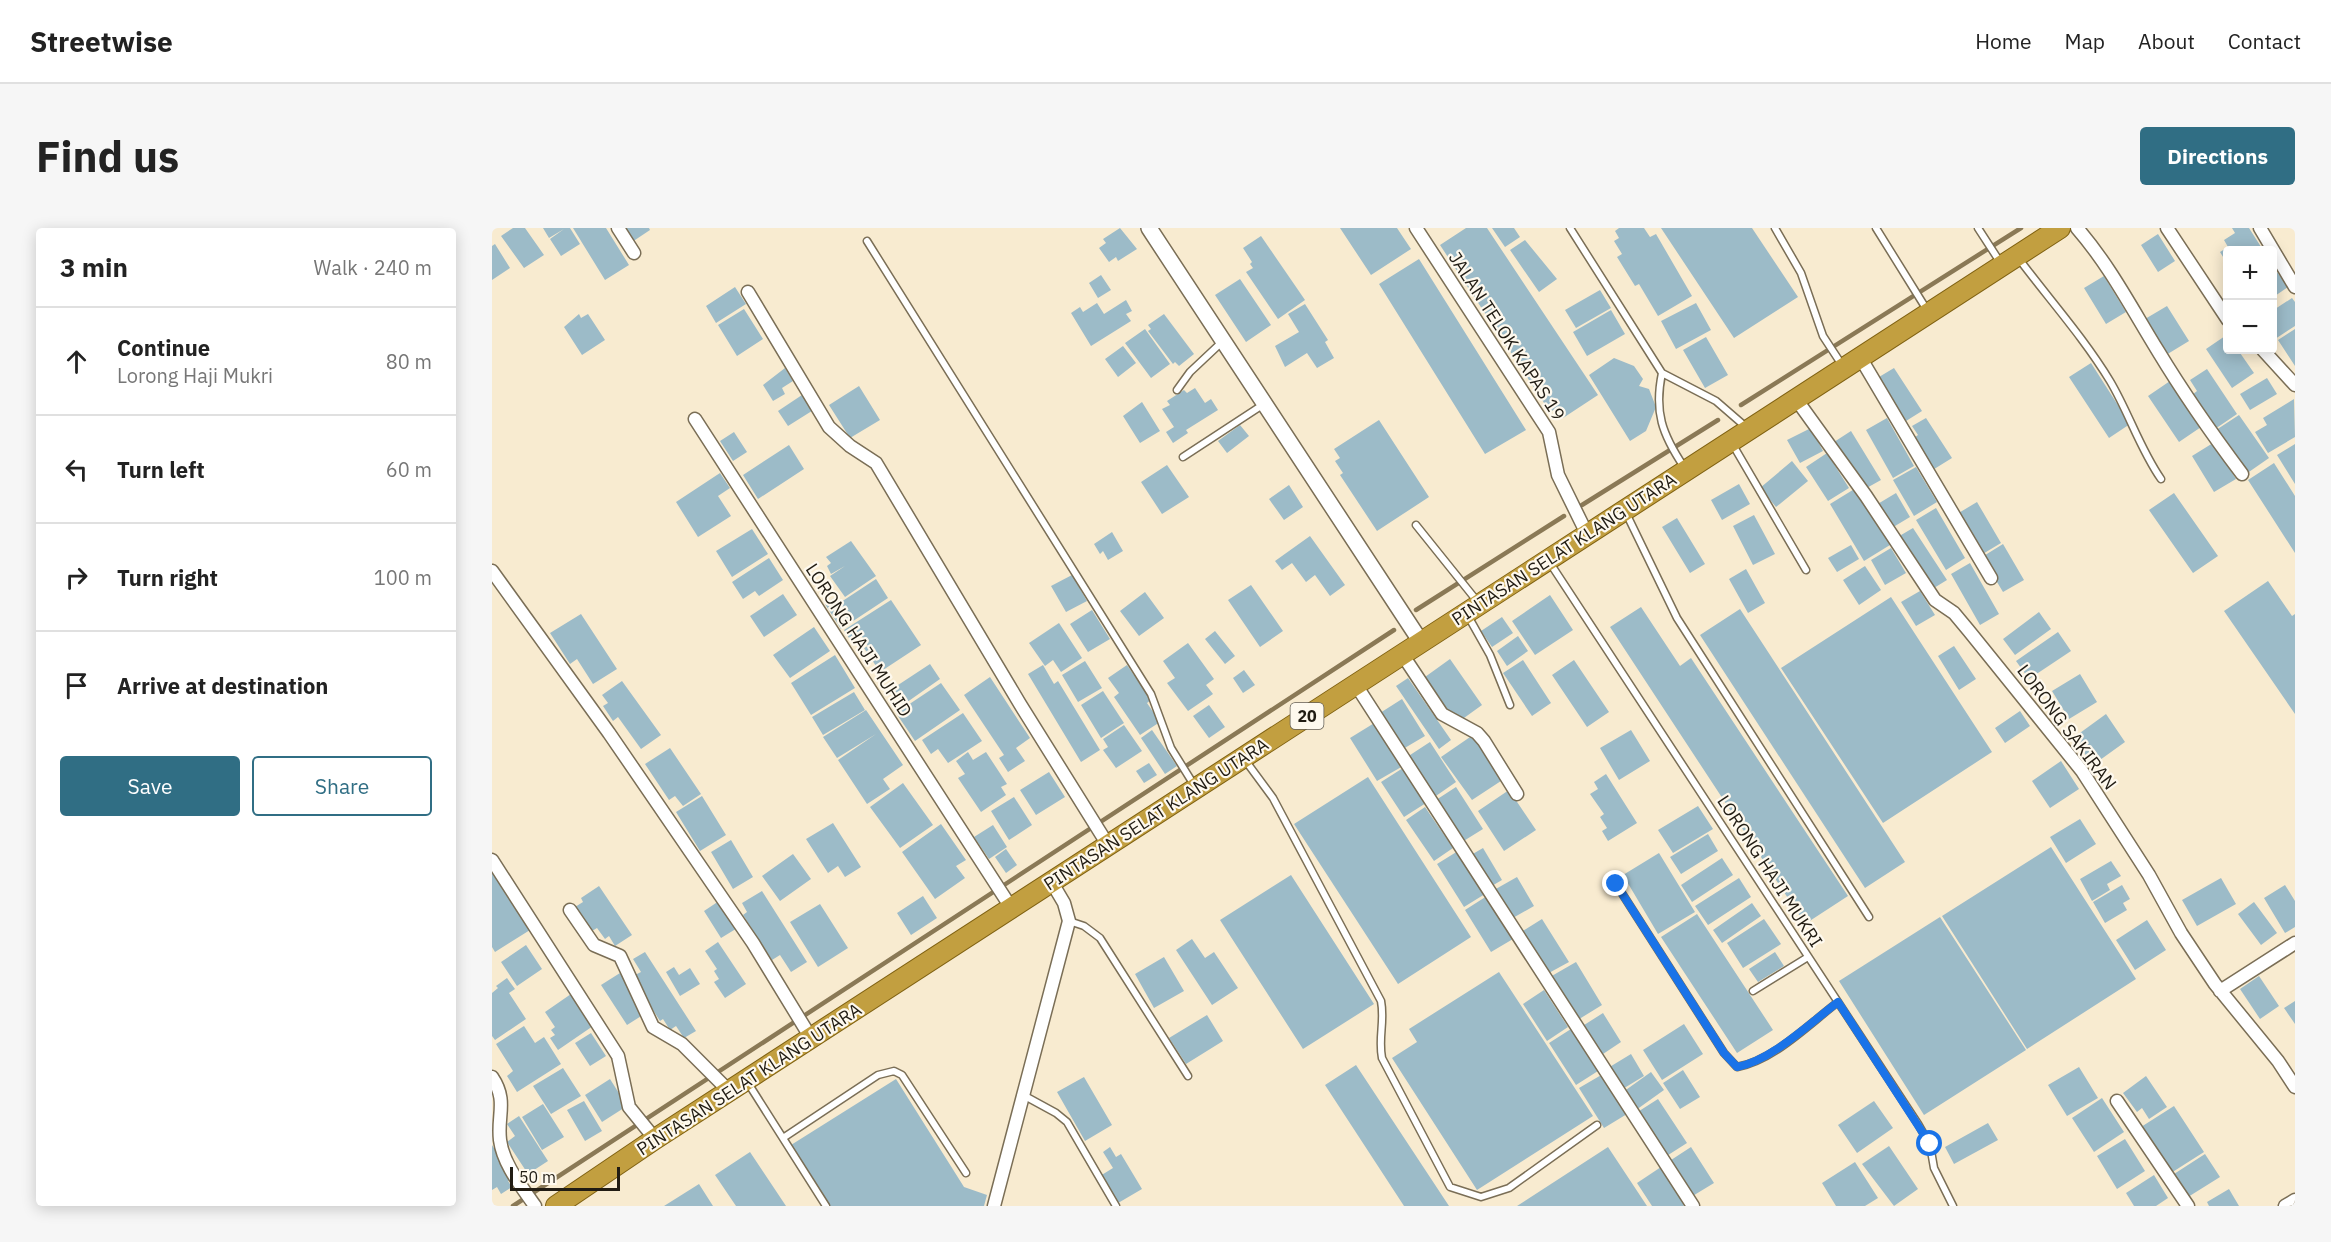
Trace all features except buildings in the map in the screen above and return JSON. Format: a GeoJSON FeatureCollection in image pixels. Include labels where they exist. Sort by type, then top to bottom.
{"type":"FeatureCollection","features":[{"type":"Feature","properties":{"kind":"highway","name":"PINTASAN SELAT KLANG UTARA"},"geometry":{"type":"LineString","coordinates":[[556,1206],[724,1085],[746,1080],[807,1033],[1009,904],[1051,881],[1104,840],[1193,784],[1243,757],[1420,642],[1471,602],[1548,560],[1624,510],[1682,463],[1731,442],[1860,357],[1925,306],[2004,258],[2060,228]]}},
{"type":"Feature","properties":{"kind":"street"},"geometry":{"type":"LineString","coordinates":[[618,228],[634,253]]}},
{"type":"Feature","properties":{"kind":"street"},"geometry":{"type":"LineString","coordinates":[[1149,228],[1420,642]]}},
{"type":"Feature","properties":{"kind":"street","name":"JALAN TELOK KAPAS 19"},"geometry":{"type":"LineString","coordinates":[[1416,228],[1549,432],[1558,475],[1587,534]]}},
{"type":"Feature","properties":{"kind":"street"},"geometry":{"type":"LineString","coordinates":[[2077,228],[2130,300],[2157,349],[2200,417],[2242,474]]}},
{"type":"Feature","properties":{"kind":"street"},"geometry":{"type":"LineString","coordinates":[[2260,228],[2295,287]]}},
{"type":"Feature","properties":{"kind":"street"},"geometry":{"type":"LineString","coordinates":[[2168,230],[2223,313]]}},
{"type":"Feature","properties":{"kind":"street"},"geometry":{"type":"LineString","coordinates":[[748,292],[829,427],[850,446],[876,463],[1104,840]]}},
{"type":"Feature","properties":{"kind":"street"},"geometry":{"type":"LineString","coordinates":[[2267,354],[2295,385]]}},
{"type":"Feature","properties":{"kind":"street"},"geometry":{"type":"LineString","coordinates":[[1860,357],[1991,578]]}},
{"type":"Feature","properties":{"kind":"street","name":"LORONG SAKIRAN"},"geometry":{"type":"LineString","coordinates":[[1796,399],[1866,496],[1935,600],[1954,613],[2082,771],[2150,874],[2181,933],[2220,991],[2291,1072],[2295,1087]]}},
{"type":"Feature","properties":{"kind":"street","name":"LORONG HAJI MUHID"},"geometry":{"type":"LineString","coordinates":[[695,419],[1009,904]]}},
{"type":"Feature","properties":{"kind":"street"},"geometry":{"type":"LineString","coordinates":[[492,570],[609,733],[753,943],[807,1033]]}},
{"type":"Feature","properties":{"kind":"street"},"geometry":{"type":"LineString","coordinates":[[1402,654],[1442,714],[1477,733],[1484,741],[1517,794]]}},
{"type":"Feature","properties":{"kind":"street"},"geometry":{"type":"LineString","coordinates":[[1356,685],[1693,1206]]}},
{"type":"Feature","properties":{"kind":"street"},"geometry":{"type":"LineString","coordinates":[[492,860],[618,1056],[629,1107],[652,1135]]}},
{"type":"Feature","properties":{"kind":"street"},"geometry":{"type":"LineString","coordinates":[[994,1206],[1069,921],[1064,903],[1051,881]]}},
{"type":"Feature","properties":{"kind":"street"},"geometry":{"type":"LineString","coordinates":[[570,910],[594,945],[620,956],[653,1027],[682,1044],[724,1085]]}},
{"type":"Feature","properties":{"kind":"street"},"geometry":{"type":"LineString","coordinates":[[2220,991],[2295,944]]}},
{"type":"Feature","properties":{"kind":"street"},"geometry":{"type":"LineString","coordinates":[[492,1077],[499,1088],[503,1110],[499,1137],[502,1154],[535,1206]]}},
{"type":"Feature","properties":{"kind":"street"},"geometry":{"type":"LineString","coordinates":[[2117,1101],[2188,1206]]}},
{"type":"Feature","properties":{"kind":"street"},"geometry":{"type":"LineString","coordinates":[[2285,1206],[2295,1200]]}},
{"type":"Feature","properties":{"kind":"lane"},"geometry":{"type":"LineString","coordinates":[[1570,228],[1662,373],[1716,401],[1749,430]]}},
{"type":"Feature","properties":{"kind":"lane"},"geometry":{"type":"LineString","coordinates":[[1775,228],[1801,273],[1823,336],[1844,368]]}},
{"type":"Feature","properties":{"kind":"lane"},"geometry":{"type":"LineString","coordinates":[[1876,228],[1925,306]]}},
{"type":"Feature","properties":{"kind":"lane"},"geometry":{"type":"LineString","coordinates":[[1978,228],[1984,238],[2109,379],[2132,421],[2146,457],[2162,479]]}},
{"type":"Feature","properties":{"kind":"lane"},"geometry":{"type":"LineString","coordinates":[[867,241],[1151,694],[1162,729],[1193,784]]}},
{"type":"Feature","properties":{"kind":"lane"},"geometry":{"type":"LineString","coordinates":[[1177,390],[1190,372],[1223,341]]}},
{"type":"Feature","properties":{"kind":"lane"},"geometry":{"type":"LineString","coordinates":[[1662,373],[1658,396],[1659,419],[1682,463]]}},
{"type":"Feature","properties":{"kind":"lane"},"geometry":{"type":"LineString","coordinates":[[1183,457],[1264,404]]}},
{"type":"Feature","properties":{"kind":"lane"},"geometry":{"type":"LineString","coordinates":[[1731,442],[1806,570]]}},
{"type":"Feature","properties":{"kind":"lane"},"geometry":{"type":"LineString","coordinates":[[1624,510],[1677,618],[1869,917]]}},
{"type":"Feature","properties":{"kind":"lane"},"geometry":{"type":"LineString","coordinates":[[1416,525],[1459,578],[1471,602],[1510,705]]}},
{"type":"Feature","properties":{"kind":"lane","name":"LORONG HAJI MUKRI"},"geometry":{"type":"LineString","coordinates":[[1548,560],[1930,1144],[1934,1168],[1953,1206]]}},
{"type":"Feature","properties":{"kind":"lane"},"geometry":{"type":"LineString","coordinates":[[1243,757],[1274,798],[1381,1001],[1384,1017],[1379,1044],[1382,1058],[1450,1187],[1482,1197],[1509,1188],[1597,1125]]}},
{"type":"Feature","properties":{"kind":"lane"},"geometry":{"type":"LineString","coordinates":[[1616,884],[1724,1053],[1737,1067],[1747,1065],[1777,1048],[1838,1002]]}},
{"type":"Feature","properties":{"kind":"lane"},"geometry":{"type":"LineString","coordinates":[[1069,921],[1084,926],[1100,938],[1188,1076]]}},
{"type":"Feature","properties":{"kind":"lane"},"geometry":{"type":"LineString","coordinates":[[1753,991],[1808,957]]}},
{"type":"Feature","properties":{"kind":"lane"},"geometry":{"type":"LineString","coordinates":[[783,1138],[878,1075],[894,1071],[902,1075],[966,1173]]}},
{"type":"Feature","properties":{"kind":"lane"},"geometry":{"type":"LineString","coordinates":[[746,1080],[826,1206]]}},
{"type":"Feature","properties":{"kind":"lane"},"geometry":{"type":"LineString","coordinates":[[1023,1095],[1056,1113],[1067,1122],[1116,1206]]}},
{"type":"Feature","properties":{"kind":"waterway"},"geometry":{"type":"LineString","coordinates":[[1741,405],[2021,228]]}},
{"type":"Feature","properties":{"kind":"waterway"},"geometry":{"type":"LineString","coordinates":[[1582,505],[1718,420]]}},
{"type":"Feature","properties":{"kind":"waterway"},"geometry":{"type":"LineString","coordinates":[[1416,610],[1564,516]]}},
{"type":"Feature","properties":{"kind":"waterway"},"geometry":{"type":"LineString","coordinates":[[513,1206],[1394,630]]}},
{"type":"Feature","properties":{"kind":"route"},"geometry":{"type":"LineString","coordinates":[[1616,884],[1724,1053],[1737,1067],[1747,1065],[1777,1048],[1838,1002],[1930,1144]]}}]}
